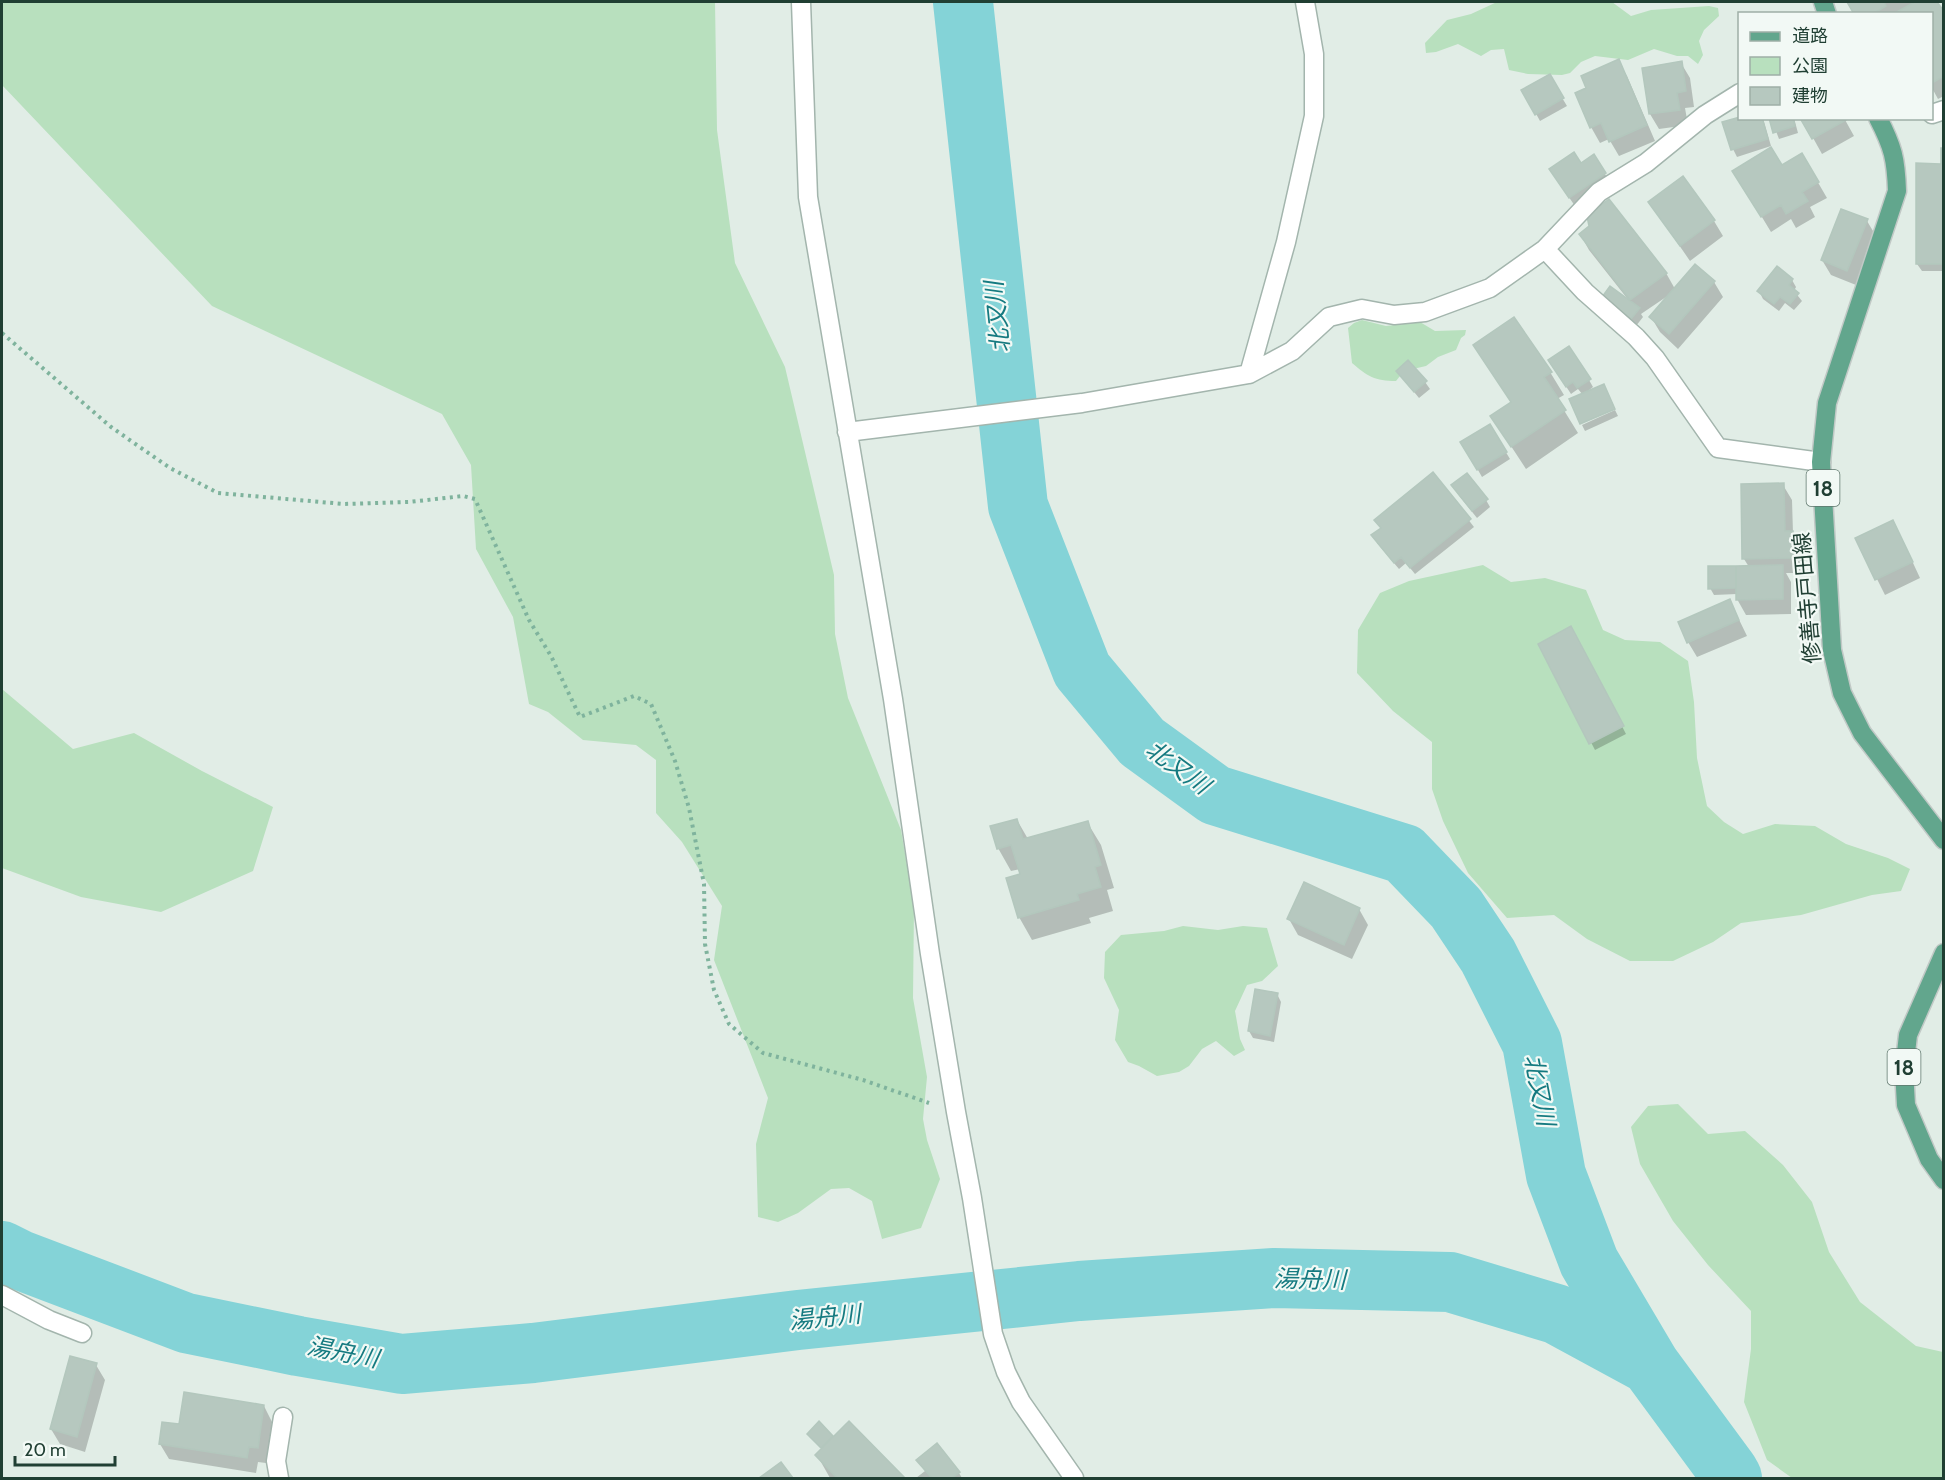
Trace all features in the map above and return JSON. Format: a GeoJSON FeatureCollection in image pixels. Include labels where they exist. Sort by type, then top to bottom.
{"type":"FeatureCollection","features":[{"type":"Feature","properties":{"kind":"main road","name":"修善寺戸田線"},"geometry":{"type":"LineString","coordinates":[[1879,120],[1891,144],[1897,169],[1897,191],[1827,403],[1821,462],[1832,650],[1842,693],[1862,733],[1944,840]]}},
{"type":"Feature","properties":{"kind":"main road","name":"18"},"geometry":{"type":"LineString","coordinates":[[1944,953],[1908,1035],[1904,1070],[1906,1105],[1929,1159],[1944,1180]]}},
{"type":"Feature","properties":{"kind":"street"},"geometry":{"type":"LineString","coordinates":[[801,2],[808,197],[893,699],[928,943],[993,1334],[1006,1371],[1021,1402],[1074,1479]]}},
{"type":"Feature","properties":{"kind":"street"},"geometry":{"type":"LineString","coordinates":[[1249,374],[1287,242],[1314,116],[1314,54],[1305,2]]}},
{"type":"Feature","properties":{"kind":"street"},"geometry":{"type":"LineString","coordinates":[[847,432],[1082,403],[1249,374],[1292,351],[1329,317],[1362,309],[1394,315],[1425,312],[1490,288],[1545,249],[1599,192],[1646,163],[1705,115],[1738,94]]}},
{"type":"Feature","properties":{"kind":"street"},"geometry":{"type":"LineString","coordinates":[[1545,249],[1585,292],[1636,337],[1655,358],[1718,448],[1821,462]]}},
{"type":"Feature","properties":{"kind":"street"},"geometry":{"type":"LineString","coordinates":[[2,1295],[49,1320],[82,1333]]}},
{"type":"Feature","properties":{"kind":"street"},"geometry":{"type":"LineString","coordinates":[[279,1479],[276,1461],[284,1417]]}},
{"type":"Feature","properties":{"kind":"path"},"geometry":{"type":"LineString","coordinates":[[2,333],[111,427],[170,468],[218,493],[344,504],[409,502],[463,496],[475,499],[529,620],[550,656],[580,717],[634,696],[651,704],[675,761],[689,808],[704,884],[705,944],[714,990],[729,1024],[763,1053],[863,1080],[956,1112]]}},
{"type":"Feature","properties":{"kind":"green space"},"geometry":{"type":"Polygon","coordinates":[[[2,2],[715,2],[717,130],[735,263],[785,367],[834,575],[835,634],[848,698],[901,830],[914,907],[913,998],[927,1077],[923,1119],[927,1140],[940,1179],[921,1228],[882,1239],[872,1201],[849,1188],[831,1189],[798,1213],[778,1222],[758,1217],[756,1144],[768,1098],[714,960],[722,906],[682,842],[656,813],[656,760],[636,745],[583,740],[548,712],[529,704],[513,617],[476,549],[471,465],[442,414],[212,306],[2,85],[2,2]]]}},
{"type":"Feature","properties":{"kind":"green space"},"geometry":{"type":"Polygon","coordinates":[[[1497,2],[1612,2],[1631,16],[1651,10],[1709,6],[1718,8],[1719,16],[1704,30],[1699,41],[1703,55],[1698,64],[1688,56],[1677,56],[1654,49],[1628,60],[1595,56],[1581,62],[1570,73],[1562,75],[1528,74],[1509,70],[1504,49],[1491,50],[1481,56],[1458,44],[1426,53],[1425,43],[1447,20],[1471,14],[1497,2]]]}},
{"type":"Feature","properties":{"kind":"green space"},"geometry":{"type":"Polygon","coordinates":[[[1362,320],[1386,326],[1420,322],[1435,331],[1466,330],[1456,350],[1438,357],[1426,366],[1404,371],[1396,381],[1389,381],[1372,377],[1352,363],[1348,328],[1362,320]]]}},
{"type":"Feature","properties":{"kind":"green space"},"geometry":{"type":"Polygon","coordinates":[[[1483,565],[1511,582],[1545,578],[1586,590],[1603,630],[1625,640],[1660,642],[1688,661],[1694,702],[1697,758],[1707,806],[1724,822],[1743,834],[1775,824],[1815,826],[1846,844],[1888,858],[1910,869],[1901,891],[1872,895],[1801,915],[1741,923],[1713,942],[1673,961],[1630,961],[1587,939],[1554,915],[1507,918],[1468,873],[1443,821],[1432,789],[1432,742],[1393,711],[1357,673],[1358,630],[1380,593],[1409,581],[1483,565]]]}},
{"type":"Feature","properties":{"kind":"green space"},"geometry":{"type":"Polygon","coordinates":[[[2,689],[73,749],[134,733],[273,807],[253,871],[161,912],[81,897],[2,868],[2,689]]]}},
{"type":"Feature","properties":{"kind":"green space"},"geometry":{"type":"Polygon","coordinates":[[[1183,926],[1218,930],[1243,926],[1267,928],[1278,966],[1262,981],[1247,985],[1235,1011],[1240,1039],[1245,1050],[1234,1056],[1216,1041],[1202,1049],[1189,1066],[1179,1072],[1157,1076],[1128,1062],[1115,1040],[1119,1010],[1104,978],[1105,952],[1121,935],[1164,931],[1183,926]]]}},
{"type":"Feature","properties":{"kind":"green space"},"geometry":{"type":"Polygon","coordinates":[[[1678,1104],[1708,1134],[1745,1131],[1783,1165],[1812,1202],[1829,1252],[1860,1302],[1916,1346],[1943,1352],[1943,1478],[1792,1478],[1767,1460],[1744,1402],[1751,1349],[1751,1311],[1708,1265],[1673,1221],[1640,1164],[1631,1127],[1648,1106],[1678,1104]]]}},
{"type":"Feature","properties":{"kind":"building"},"geometry":{"type":"Polygon","coordinates":[[[1847,2],[1884,2],[1886,6],[1876,12],[1853,12],[1847,2]]]}},
{"type":"Feature","properties":{"kind":"building"},"geometry":{"type":"Polygon","coordinates":[[[1915,2],[1937,2],[1944,11],[1944,76],[1933,82],[1933,12],[1897,12],[1915,2]]]}},
{"type":"Feature","properties":{"kind":"building"},"geometry":{"type":"Polygon","coordinates":[[[1619,59],[1647,125],[1609,142],[1601,123],[1590,128],[1575,93],[1586,88],[1581,76],[1619,59]]]}},
{"type":"Feature","properties":{"kind":"building"},"geometry":{"type":"Polygon","coordinates":[[[1682,61],[1686,91],[1677,93],[1680,110],[1649,114],[1642,68],[1682,61]]]}},
{"type":"Feature","properties":{"kind":"building"},"geometry":{"type":"Polygon","coordinates":[[[1550,74],[1564,98],[1535,115],[1521,90],[1550,74]]]}},
{"type":"Feature","properties":{"kind":"building"},"geometry":{"type":"Polygon","coordinates":[[[1738,118],[1738,120],[1763,120],[1768,139],[1731,150],[1722,122],[1738,118]]]}},
{"type":"Feature","properties":{"kind":"building"},"geometry":{"type":"Polygon","coordinates":[[[1770,120],[1794,120],[1795,126],[1773,133],[1770,120]]]}},
{"type":"Feature","properties":{"kind":"building"},"geometry":{"type":"Polygon","coordinates":[[[1801,120],[1846,120],[1812,139],[1801,120]]]}},
{"type":"Feature","properties":{"kind":"building"},"geometry":{"type":"Polygon","coordinates":[[[1771,147],[1782,165],[1802,153],[1819,182],[1802,192],[1808,201],[1786,214],[1781,205],[1761,217],[1732,171],[1771,147]]]}},
{"type":"Feature","properties":{"kind":"building"},"geometry":{"type":"Polygon","coordinates":[[[1941,148],[1944,148],[1944,264],[1916,264],[1916,163],[1941,164],[1941,148]]]}},
{"type":"Feature","properties":{"kind":"building"},"geometry":{"type":"Polygon","coordinates":[[[1574,152],[1581,163],[1594,154],[1606,173],[1569,198],[1549,169],[1574,152]]]}},
{"type":"Feature","properties":{"kind":"building"},"geometry":{"type":"Polygon","coordinates":[[[1683,176],[1715,220],[1680,246],[1648,202],[1683,176]]]}},
{"type":"Feature","properties":{"kind":"building"},"geometry":{"type":"Polygon","coordinates":[[[1609,199],[1667,273],[1630,300],[1579,234],[1589,226],[1587,216],[1609,199]]]}},
{"type":"Feature","properties":{"kind":"building"},"geometry":{"type":"Polygon","coordinates":[[[1841,209],[1868,219],[1847,271],[1821,260],[1841,209]]]}},
{"type":"Feature","properties":{"kind":"building"},"geometry":{"type":"Polygon","coordinates":[[[1695,264],[1715,281],[1669,334],[1649,317],[1695,264]]]}},
{"type":"Feature","properties":{"kind":"building"},"geometry":{"type":"Polygon","coordinates":[[[1777,266],[1793,279],[1789,285],[1799,293],[1790,304],[1780,297],[1774,304],[1757,291],[1777,266]]]}},
{"type":"Feature","properties":{"kind":"building"},"geometry":{"type":"Polygon","coordinates":[[[1610,286],[1640,308],[1631,319],[1602,297],[1610,286]]]}},
{"type":"Feature","properties":{"kind":"building"},"geometry":{"type":"Polygon","coordinates":[[[1514,317],[1552,372],[1544,377],[1566,410],[1511,447],[1490,416],[1511,402],[1473,345],[1514,317]]]}},
{"type":"Feature","properties":{"kind":"building"},"geometry":{"type":"Polygon","coordinates":[[[1569,346],[1591,379],[1577,388],[1573,382],[1566,387],[1548,360],[1569,346]]]}},
{"type":"Feature","properties":{"kind":"building"},"geometry":{"type":"Polygon","coordinates":[[[1408,360],[1427,381],[1414,392],[1396,371],[1408,360]]]}},
{"type":"Feature","properties":{"kind":"building"},"geometry":{"type":"Polygon","coordinates":[[[1604,384],[1615,409],[1580,424],[1569,399],[1604,384]]]}},
{"type":"Feature","properties":{"kind":"building"},"geometry":{"type":"Polygon","coordinates":[[[1490,424],[1507,452],[1477,470],[1460,442],[1490,424]]]}},
{"type":"Feature","properties":{"kind":"building"},"geometry":{"type":"Polygon","coordinates":[[[1433,472],[1471,519],[1410,568],[1401,557],[1394,563],[1371,535],[1381,528],[1374,520],[1433,472]]]}},
{"type":"Feature","properties":{"kind":"building"},"geometry":{"type":"Polygon","coordinates":[[[1467,473],[1488,499],[1472,511],[1451,485],[1467,473]]]}},
{"type":"Feature","properties":{"kind":"building"},"geometry":{"type":"Polygon","coordinates":[[[1784,483],[1785,531],[1793,531],[1794,558],[1742,559],[1741,484],[1784,483]]]}},
{"type":"Feature","properties":{"kind":"building"},"geometry":{"type":"Polygon","coordinates":[[[1893,520],[1913,562],[1875,580],[1855,538],[1893,520]]]}},
{"type":"Feature","properties":{"kind":"building"},"geometry":{"type":"Polygon","coordinates":[[[1783,565],[1783,599],[1736,600],[1736,566],[1783,565]]]}},
{"type":"Feature","properties":{"kind":"building"},"geometry":{"type":"Polygon","coordinates":[[[1708,566],[1736,566],[1736,588],[1708,589],[1708,566]]]}},
{"type":"Feature","properties":{"kind":"building"},"geometry":{"type":"Polygon","coordinates":[[[1730,599],[1739,620],[1687,643],[1678,622],[1730,599]]]}},
{"type":"Feature","properties":{"kind":"building"},"geometry":{"type":"Polygon","coordinates":[[[1571,626],[1624,726],[1589,744],[1538,644],[1571,626]]]}},
{"type":"Feature","properties":{"kind":"building"},"geometry":{"type":"Polygon","coordinates":[[[1017,819],[1023,839],[1088,821],[1101,865],[1095,867],[1101,887],[1077,894],[1079,900],[1018,918],[1006,878],[1020,874],[1011,845],[997,849],[990,826],[1017,819]]]}},
{"type":"Feature","properties":{"kind":"building"},"geometry":{"type":"Polygon","coordinates":[[[1304,882],[1360,908],[1344,945],[1287,919],[1304,882]]]}},
{"type":"Feature","properties":{"kind":"building"},"geometry":{"type":"Polygon","coordinates":[[[1255,989],[1278,993],[1270,1036],[1248,1031],[1255,989]]]}},
{"type":"Feature","properties":{"kind":"building"},"geometry":{"type":"Polygon","coordinates":[[[70,1356],[97,1363],[77,1437],[50,1429],[70,1356]]]}},
{"type":"Feature","properties":{"kind":"building"},"geometry":{"type":"Polygon","coordinates":[[[184,1392],[264,1405],[258,1448],[249,1447],[247,1458],[159,1444],[162,1422],[179,1424],[184,1392]]]}},
{"type":"Feature","properties":{"kind":"building"},"geometry":{"type":"Polygon","coordinates":[[[819,1421],[833,1436],[821,1448],[807,1434],[819,1421]]]}},
{"type":"Feature","properties":{"kind":"building"},"geometry":{"type":"Polygon","coordinates":[[[849,1421],[905,1478],[837,1478],[815,1455],[849,1421]]]}},
{"type":"Feature","properties":{"kind":"building"},"geometry":{"type":"Polygon","coordinates":[[[937,1443],[960,1472],[952,1478],[932,1478],[916,1460],[937,1443]]]}},
{"type":"Feature","properties":{"kind":"building"},"geometry":{"type":"Polygon","coordinates":[[[781,1462],[793,1478],[759,1478],[781,1462]]]}},
{"type":"Feature","properties":{"kind":"waterway","name":"北又川"},"geometry":{"type":"LineString","coordinates":[[963,2],[1018,506],[1082,670],[1142,742],[1215,795],[1404,854],[1456,908],[1488,956],[1532,1043],[1556,1175],[1589,1262],[1650,1365],[1732,1478]]}},
{"type":"Feature","properties":{"kind":"waterway","name":"湯舟川"},"geometry":{"type":"LineString","coordinates":[[2,1251],[20,1260],[186,1323],[402,1364],[533,1353],[798,1320],[1079,1291],[1274,1278],[1450,1282],[1556,1314],[1650,1365]]}}]}
